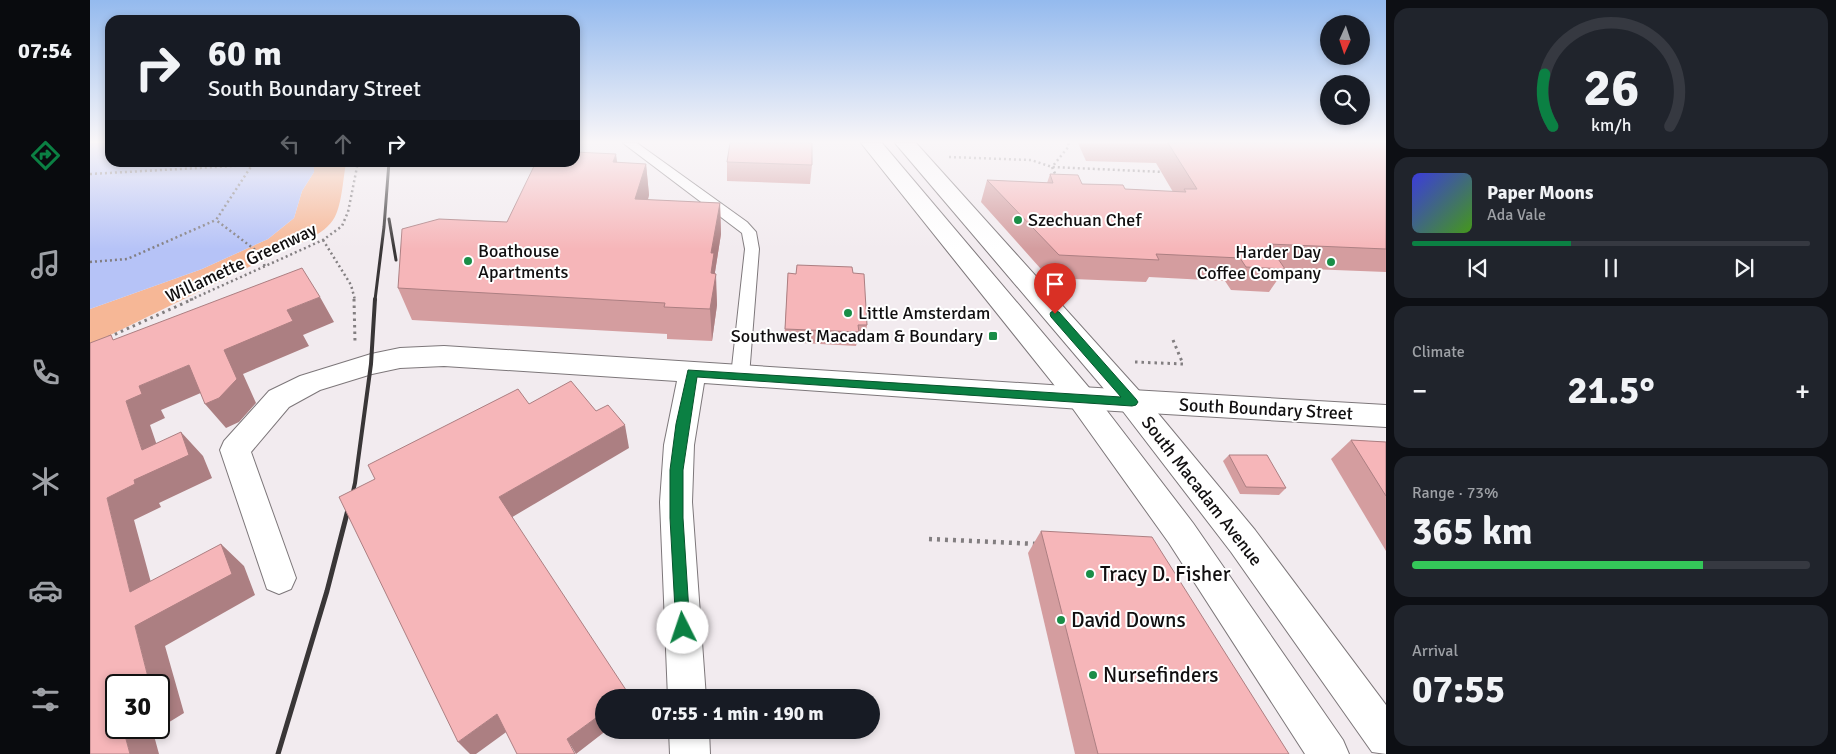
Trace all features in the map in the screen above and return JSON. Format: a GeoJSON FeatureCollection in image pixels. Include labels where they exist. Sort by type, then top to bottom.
{"type":"FeatureCollection","features":[{"type":"Feature","properties":{"kind":"street"},"geometry":{"type":"LineString","coordinates":[[900,178],[1081,398],[1181,533],[1329,754]]}},
{"type":"Feature","properties":{"kind":"street","name":"South Macadam Avenue"},"geometry":{"type":"LineString","coordinates":[[935,178],[1132,402],[1243,541],[1386,738]]}},
{"type":"Feature","properties":{"kind":"street","name":"South Boundary Street"},"geometry":{"type":"LineString","coordinates":[[279,578],[236,450],[279,399],[310,383],[355,368],[400,358],[435,356],[518,360],[1132,402],[1386,416]]}},
{"type":"Feature","properties":{"kind":"street"},"geometry":{"type":"LineString","coordinates":[[686,689],[676,502],[679,445],[692,373]]}},
{"type":"Feature","properties":{"kind":"street"},"geometry":{"type":"LineString","coordinates":[[689,739],[690,754]]}},
{"type":"Feature","properties":{"kind":"lane"},"geometry":{"type":"LineString","coordinates":[[677,178],[749,232],[752,249],[751,271],[740,376]]}},
{"type":"Feature","properties":{"kind":"path"},"geometry":{"type":"LineString","coordinates":[[90,262],[127,260],[216,220],[243,178]]}},
{"type":"Feature","properties":{"kind":"path","name":"Willamette Greenway"},"geometry":{"type":"LineString","coordinates":[[104,340],[323,240],[342,226],[348,212],[355,178]]}},
{"type":"Feature","properties":{"kind":"path"},"geometry":{"type":"LineString","coordinates":[[1057,178],[1060,184]]}},
{"type":"Feature","properties":{"kind":"path"},"geometry":{"type":"LineString","coordinates":[[216,220],[262,255],[265,268]]}},
{"type":"Feature","properties":{"kind":"path"},"geometry":{"type":"LineString","coordinates":[[323,240],[353,291],[356,305],[355,368]]}},
{"type":"Feature","properties":{"kind":"path"},"geometry":{"type":"LineString","coordinates":[[1136,370],[1134,361],[1184,364],[1174,340]]}},
{"type":"Feature","properties":{"kind":"path"},"geometry":{"type":"LineString","coordinates":[[929,538],[1046,544]]}},
{"type":"Feature","properties":{"kind":"shaded area"},"geometry":{"type":"Polygon","coordinates":[[[310,178],[344,178],[336,214],[328,226],[321,232],[273,255],[268,252],[247,261],[251,266],[90,345],[90,309],[202,269],[268,239],[294,218],[302,191],[310,178]]]}},
{"type":"Feature","properties":{"kind":"water"},"geometry":{"type":"Polygon","coordinates":[[[90,178],[310,178],[302,191],[294,218],[268,239],[202,269],[90,309],[90,178]]]}},
{"type":"Feature","properties":{"kind":"building","name":"Boathouse Apartments"},"geometry":{"type":"Polygon","coordinates":[[[528,178],[642,178],[635,199],[720,203],[711,253],[714,253],[711,273],[716,274],[710,309],[664,307],[665,303],[398,288],[402,229],[439,219],[507,222],[528,178]]]}},
{"type":"Feature","properties":{"kind":"building"},"geometry":{"type":"Polygon","coordinates":[[[1051,178],[1079,178],[1082,184],[1123,185],[1125,189],[1186,192],[1184,189],[1197,189],[1190,178],[1386,178],[1386,249],[1268,244],[1285,269],[1246,267],[1240,258],[1156,254],[1159,260],[1059,255],[987,180],[1053,183],[1051,178]]]}},
{"type":"Feature","properties":{"kind":"building"},"geometry":{"type":"Polygon","coordinates":[[[797,265],[852,267],[853,273],[864,274],[867,325],[858,325],[859,332],[785,329],[788,273],[796,274],[797,265]]]}},
{"type":"Feature","properties":{"kind":"building"},"geometry":{"type":"Polygon","coordinates":[[[302,268],[320,297],[287,310],[293,321],[224,350],[237,379],[219,398],[205,404],[189,365],[139,386],[142,394],[126,401],[142,450],[181,432],[189,455],[134,480],[135,484],[107,498],[130,592],[221,544],[232,574],[135,626],[147,674],[105,674],[105,739],[126,739],[130,754],[90,754],[90,343],[111,335],[113,340],[302,268]]]}},
{"type":"Feature","properties":{"kind":"building"},"geometry":{"type":"Polygon","coordinates":[[[571,381],[596,411],[608,405],[625,425],[499,497],[625,689],[595,689],[595,719],[567,739],[575,754],[517,754],[497,714],[458,742],[339,497],[375,479],[368,465],[518,389],[529,404],[571,381]]]}},
{"type":"Feature","properties":{"kind":"building"},"geometry":{"type":"Polygon","coordinates":[[[1351,440],[1386,442],[1386,496],[1351,440]]]}},
{"type":"Feature","properties":{"kind":"building"},"geometry":{"type":"Polygon","coordinates":[[[1229,455],[1267,455],[1286,488],[1246,487],[1229,455]]]}},
{"type":"Feature","properties":{"kind":"building"},"geometry":{"type":"Polygon","coordinates":[[[1041,531],[1152,537],[1289,754],[1098,754],[1041,531]]]}},
{"type":"Feature","properties":{"kind":"railway"},"geometry":{"type":"LineString","coordinates":[[375,300],[388,178]]}},
{"type":"Feature","properties":{"kind":"railway"},"geometry":{"type":"LineString","coordinates":[[389,219],[396,260]]}},
{"type":"Feature","properties":{"kind":"railway"},"geometry":{"type":"LineString","coordinates":[[351,500],[371,364],[375,299]]}},
{"type":"Feature","properties":{"kind":"railway"},"geometry":{"type":"LineString","coordinates":[[278,754],[327,591],[351,498]]}},
{"type":"Feature","properties":{"kind":"place","name":"Szechuan Chef"},"geometry":{"type":"Point","coordinates":[1018,220]}},
{"type":"Feature","properties":{"kind":"place","name":"Boathouse Apartments"},"geometry":{"type":"Point","coordinates":[468,261]}},
{"type":"Feature","properties":{"kind":"place","name":"Harder Day Coffee Company"},"geometry":{"type":"Point","coordinates":[1331,262]}},
{"type":"Feature","properties":{"kind":"place","name":"Little Amsterdam"},"geometry":{"type":"Point","coordinates":[848,313]}},
{"type":"Feature","properties":{"kind":"place","name":"Southwest Macadam & Boundary"},"geometry":{"type":"Point","coordinates":[993,336]}},
{"type":"Feature","properties":{"kind":"place","name":"Tracy D. Fisher"},"geometry":{"type":"Point","coordinates":[1090,574]}},
{"type":"Feature","properties":{"kind":"place","name":"David Downs"},"geometry":{"type":"Point","coordinates":[1061,620]}},
{"type":"Feature","properties":{"kind":"place","name":"Nursefinders"},"geometry":{"type":"Point","coordinates":[1093,675]}},
{"type":"Feature","properties":{"kind":"route"},"geometry":{"type":"LineString","coordinates":[[683,628],[676,518],[676,470],[682,424],[692,373],[1132,402],[1055,314]]}}]}
